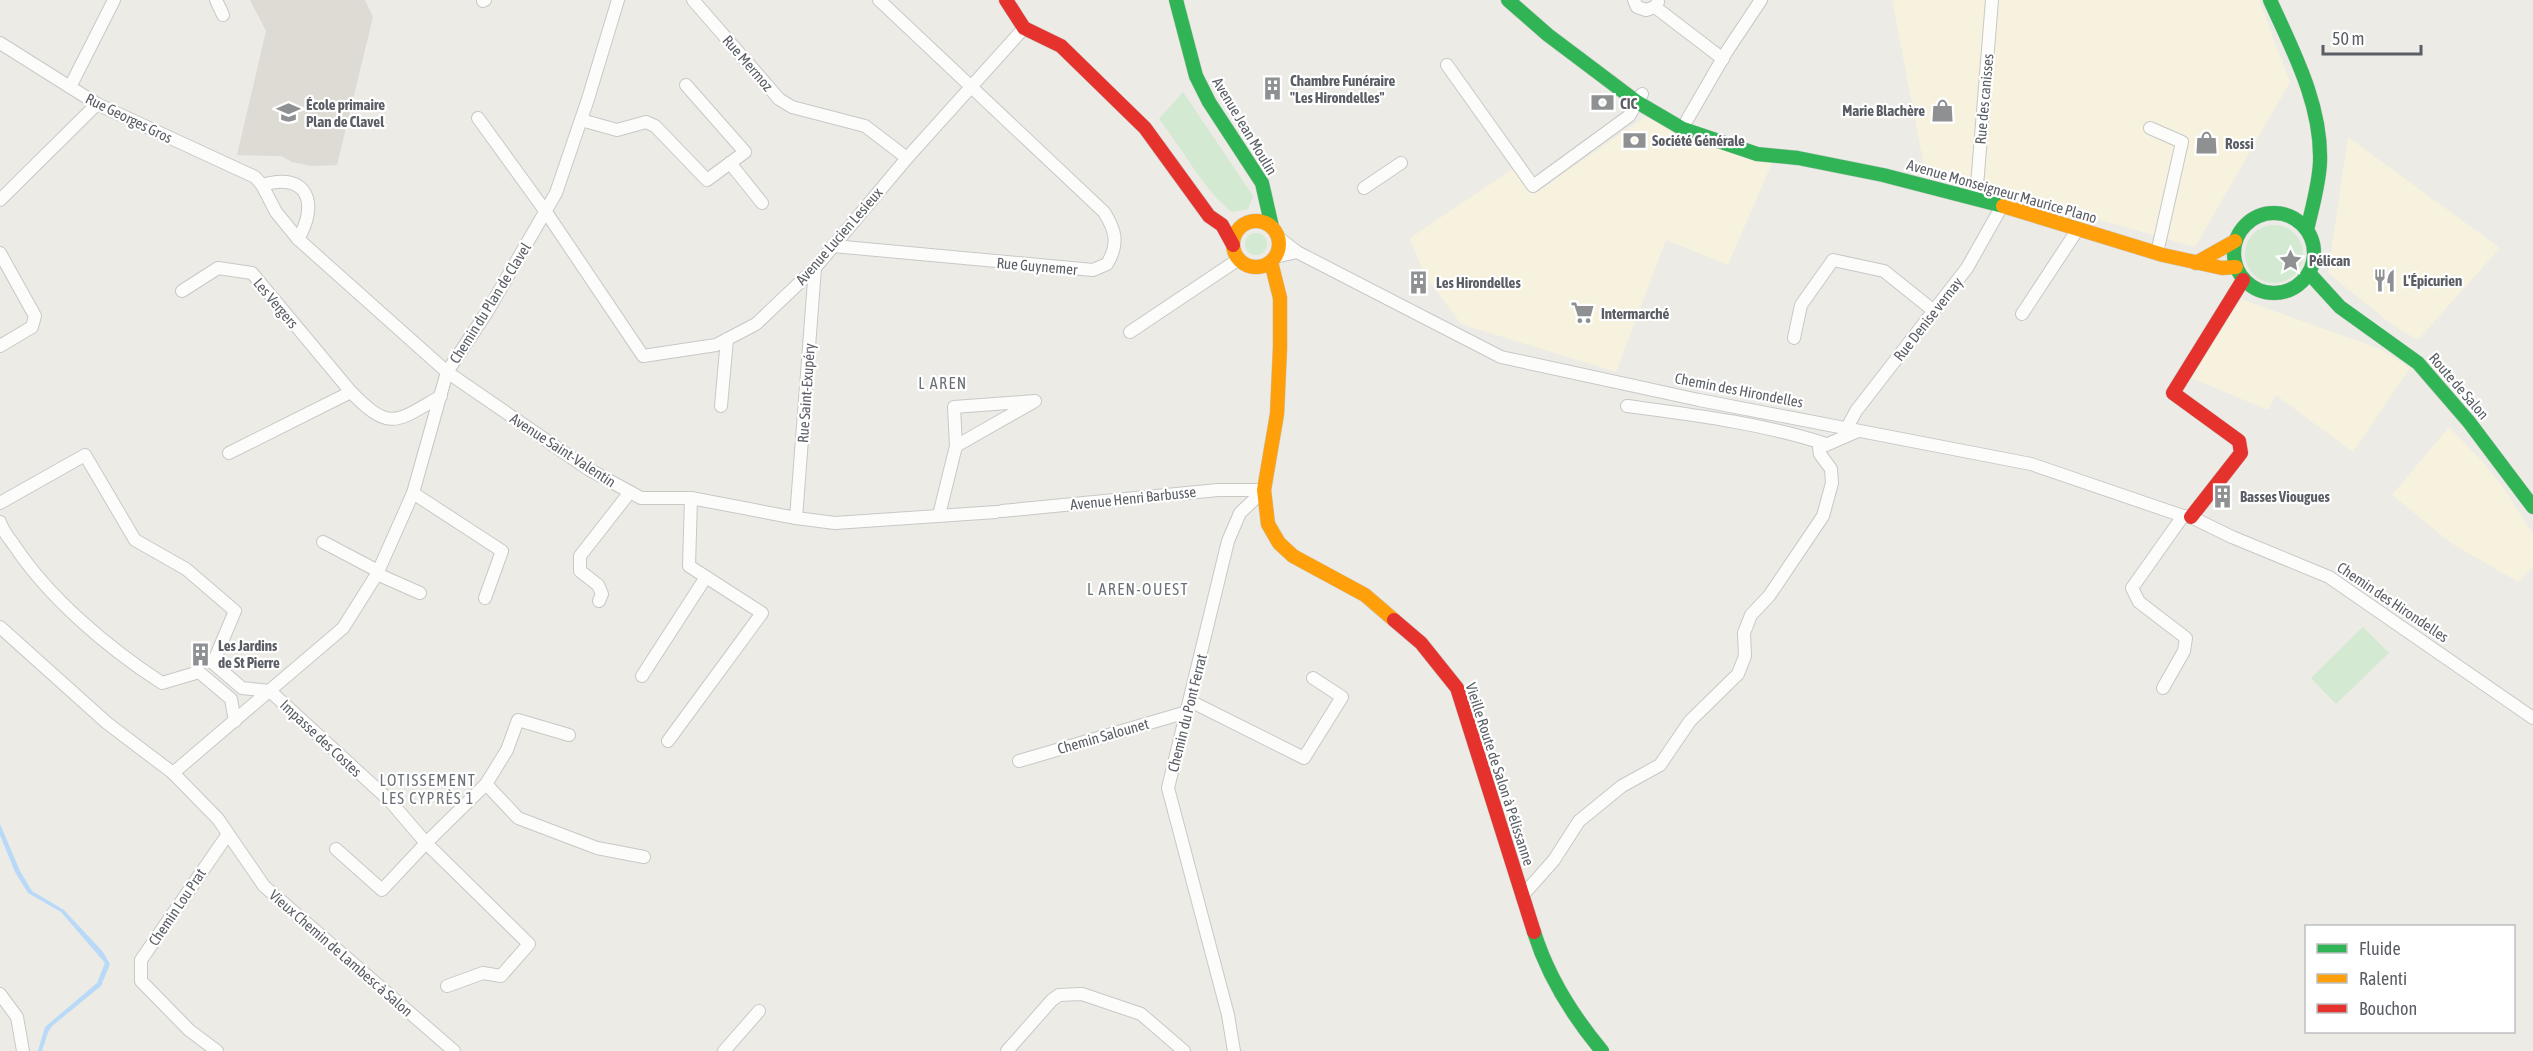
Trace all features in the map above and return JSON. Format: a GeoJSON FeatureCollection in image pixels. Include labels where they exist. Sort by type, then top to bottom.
{"type":"FeatureCollection","features":[{"type":"Feature","properties":{"kind":"street"},"geometry":{"type":"LineString","coordinates":[[70,87],[114,0]]}},
{"type":"Feature","properties":{"kind":"street"},"geometry":{"type":"LineString","coordinates":[[216,0],[223,15]]}},
{"type":"Feature","properties":{"kind":"street","name":"Chemin du Plan de Clavel"},"geometry":{"type":"LineString","coordinates":[[173,773],[343,628],[377,572],[413,493],[447,372],[487,312],[556,193],[618,0]]}},
{"type":"Feature","properties":{"kind":"street","name":"Rue Mermoz"},"geometry":{"type":"LineString","coordinates":[[693,0],[779,99],[792,107],[865,126],[907,158]]}},
{"type":"Feature","properties":{"kind":"street","name":"Rue Guynemer"},"geometry":{"type":"LineString","coordinates":[[833,246],[1093,270],[1107,264],[1116,246],[1114,229],[1104,212],[879,0]]}},
{"type":"Feature","properties":{"kind":"street"},"geometry":{"type":"LineString","coordinates":[[1006,0],[1024,27],[1060,46],[1148,132],[1209,216],[1222,225],[1239,259],[1248,265],[1268,262],[1297,252]]}},
{"type":"Feature","properties":{"kind":"street","name":"Avenue Jean Moulin"},"geometry":{"type":"LineString","coordinates":[[1176,0],[1196,76],[1209,102],[1262,183],[1275,232]]}},
{"type":"Feature","properties":{"kind":"street","name":"Avenue Monseigneur Maurice Plano"},"geometry":{"type":"LineString","coordinates":[[1510,0],[1548,35],[1683,129],[1758,154],[1798,158],[1882,175],[1976,198],[2157,253],[2239,273]]}},
{"type":"Feature","properties":{"kind":"street"},"geometry":{"type":"LineString","coordinates":[[1634,0],[1637,7],[1646,10],[1657,4],[1722,59]]}},
{"type":"Feature","properties":{"kind":"street"},"geometry":{"type":"LineString","coordinates":[[1687,120],[1722,59],[1761,0]]}},
{"type":"Feature","properties":{"kind":"street","name":"Rue des canisses"},"geometry":{"type":"LineString","coordinates":[[1976,198],[1992,0]]}},
{"type":"Feature","properties":{"kind":"street"},"geometry":{"type":"LineString","coordinates":[[2270,0],[2303,77],[2318,131],[2320,161],[2307,230]]}},
{"type":"Feature","properties":{"kind":"street","name":"Avenue Lucien Lesieux"},"geometry":{"type":"LineString","coordinates":[[478,118],[546,212],[643,356],[716,345],[756,324],[815,268],[907,158],[1024,27]]}},
{"type":"Feature","properties":{"kind":"street","name":"Rue Georges Gros"},"geometry":{"type":"LineString","coordinates":[[0,43],[97,104],[255,177],[262,185],[276,212],[298,240],[447,372]]}},
{"type":"Feature","properties":{"kind":"street"},"geometry":{"type":"LineString","coordinates":[[1447,65],[1533,186],[1629,116],[1639,98]]}},
{"type":"Feature","properties":{"kind":"street"},"geometry":{"type":"LineString","coordinates":[[581,120],[617,130],[646,122],[655,126],[707,180],[745,152],[686,85]]}},
{"type":"Feature","properties":{"kind":"street","name":"Avenue Monseigneur Maurice Plano"},"geometry":{"type":"LineString","coordinates":[[1639,98],[1687,120],[1798,158]]}},
{"type":"Feature","properties":{"kind":"street"},"geometry":{"type":"LineString","coordinates":[[0,200],[97,104]]}},
{"type":"Feature","properties":{"kind":"street"},"geometry":{"type":"LineString","coordinates":[[2150,128],[2182,142],[2157,253]]}},
{"type":"Feature","properties":{"kind":"street"},"geometry":{"type":"LineString","coordinates":[[730,163],[762,203]]}},
{"type":"Feature","properties":{"kind":"street"},"geometry":{"type":"LineString","coordinates":[[1364,188],[1401,163]]}},
{"type":"Feature","properties":{"kind":"street"},"geometry":{"type":"LineString","coordinates":[[262,185],[275,181],[293,184],[309,198],[308,216],[298,240]]}},
{"type":"Feature","properties":{"kind":"street"},"geometry":{"type":"LineString","coordinates":[[2289,215],[2316,190]]}},
{"type":"Feature","properties":{"kind":"street","name":"Avenue Jean Moulin"},"geometry":{"type":"LineString","coordinates":[[1246,224],[1268,200]]}},
{"type":"Feature","properties":{"kind":"street","name":"Rue Denise vernay"},"geometry":{"type":"LineString","coordinates":[[1853,430],[1856,411],[1967,268],[2002,206]]}},
{"type":"Feature","properties":{"kind":"street"},"geometry":{"type":"LineString","coordinates":[[2276,212],[2289,215],[2307,230],[2314,251],[2308,273],[2292,289],[2279,293],[2266,292],[2253,288],[2239,273],[2233,254],[2235,241],[2241,229],[2250,220],[2262,214],[2276,212]]}},
{"type":"Feature","properties":{"kind":"street"},"geometry":{"type":"LineString","coordinates":[[1222,225],[1259,221],[1275,232],[1280,244],[1268,262]]}},
{"type":"Feature","properties":{"kind":"street"},"geometry":{"type":"LineString","coordinates":[[1233,245],[1234,238],[1246,224]]}},
{"type":"Feature","properties":{"kind":"street"},"geometry":{"type":"LineString","coordinates":[[2022,314],[2078,229]]}},
{"type":"Feature","properties":{"kind":"street","name":"Chemin des Hirondelles"},"geometry":{"type":"LineString","coordinates":[[1275,232],[1297,252],[1501,357],[1699,400],[2031,464],[2187,516],[2329,577],[2533,718]]}},
{"type":"Feature","properties":{"kind":"street"},"geometry":{"type":"LineString","coordinates":[[2196,263],[2235,241]]}},
{"type":"Feature","properties":{"kind":"street"},"geometry":{"type":"LineString","coordinates":[[0,253],[35,316],[32,327],[0,346]]}},
{"type":"Feature","properties":{"kind":"street"},"geometry":{"type":"LineString","coordinates":[[1130,333],[1239,259]]}},
{"type":"Feature","properties":{"kind":"street"},"geometry":{"type":"LineString","coordinates":[[1794,338],[1801,305],[1833,260],[1884,271],[1934,311]]}},
{"type":"Feature","properties":{"kind":"street","name":"Vieille Route de Salon à Pélissanne"},"geometry":{"type":"LineString","coordinates":[[1268,262],[1280,298],[1277,414],[1264,490],[1268,524],[1279,543],[1293,556],[1365,595],[1421,643],[1457,688],[1535,936],[1554,983],[1581,1026],[1602,1051]]}},
{"type":"Feature","properties":{"kind":"street","name":"Les Vergers"},"geometry":{"type":"LineString","coordinates":[[182,291],[218,268],[252,273],[351,392],[370,411],[388,420],[405,417],[441,396]]}},
{"type":"Feature","properties":{"kind":"street","name":"Rue Saint-Exupéry"},"geometry":{"type":"LineString","coordinates":[[796,518],[815,268]]}},
{"type":"Feature","properties":{"kind":"street"},"geometry":{"type":"LineString","coordinates":[[2163,688],[2184,651],[2186,638],[2139,602],[2132,588],[2187,516],[2234,464],[2241,453],[2239,441],[2173,393],[2239,273]]}},
{"type":"Feature","properties":{"kind":"street","name":"Route de Salon"},"geometry":{"type":"LineString","coordinates":[[2308,273],[2340,307],[2418,363],[2469,423],[2533,507]]}},
{"type":"Feature","properties":{"kind":"street","name":"Route de Salon"},"geometry":{"type":"LineString","coordinates":[[2292,289],[2340,307]]}},
{"type":"Feature","properties":{"kind":"street"},"geometry":{"type":"LineString","coordinates":[[721,406],[727,339]]}},
{"type":"Feature","properties":{"kind":"street","name":"Avenue Saint-Valentin"},"geometry":{"type":"LineString","coordinates":[[447,372],[588,470],[641,498],[691,498],[835,523],[891,521],[939,515]]}},
{"type":"Feature","properties":{"kind":"street"},"geometry":{"type":"LineString","coordinates":[[229,453],[351,392]]}},
{"type":"Feature","properties":{"kind":"street"},"geometry":{"type":"LineString","coordinates":[[939,515],[956,446],[954,407],[1035,401],[956,446]]}},
{"type":"Feature","properties":{"kind":"street"},"geometry":{"type":"LineString","coordinates":[[1627,406],[1745,423],[1794,433],[1826,444]]}},
{"type":"Feature","properties":{"kind":"street"},"geometry":{"type":"LineString","coordinates":[[1522,896],[1554,860],[1579,821],[1622,786],[1660,765],[1690,721],[1738,674],[1744,656],[1744,633],[1751,615],[1769,596],[1823,516],[1832,483],[1831,469],[1820,454],[1819,448],[1853,430]]}},
{"type":"Feature","properties":{"kind":"street"},"geometry":{"type":"LineString","coordinates":[[0,503],[86,454],[135,540],[186,569],[235,611],[213,663],[200,672],[162,683],[131,663],[30,570],[0,522]]}},
{"type":"Feature","properties":{"kind":"street","name":"Avenue Henri Barbusse"},"geometry":{"type":"LineString","coordinates":[[939,515],[1218,490],[1264,490]]}},
{"type":"Feature","properties":{"kind":"street","name":"Chemin du Pont Ferrat"},"geometry":{"type":"LineString","coordinates":[[1234,1051],[1228,1015],[1168,788],[1228,541],[1240,513],[1264,490]]}},
{"type":"Feature","properties":{"kind":"street"},"geometry":{"type":"LineString","coordinates":[[599,601],[602,594],[598,585],[580,571],[580,556],[630,492]]}},
{"type":"Feature","properties":{"kind":"street"},"geometry":{"type":"LineString","coordinates":[[413,493],[502,551],[485,598]]}},
{"type":"Feature","properties":{"kind":"street"},"geometry":{"type":"LineString","coordinates":[[668,741],[762,613],[689,566],[691,498]]}},
{"type":"Feature","properties":{"kind":"street"},"geometry":{"type":"LineString","coordinates":[[323,542],[420,593]]}},
{"type":"Feature","properties":{"kind":"street"},"geometry":{"type":"LineString","coordinates":[[642,676],[706,577]]}},
{"type":"Feature","properties":{"kind":"street","name":"Vieux Chemin de Lambesc à Salon"},"geometry":{"type":"LineString","coordinates":[[0,627],[107,723],[173,773],[218,819],[264,886],[454,1051]]}},
{"type":"Feature","properties":{"kind":"street"},"geometry":{"type":"LineString","coordinates":[[213,663],[242,688],[270,691]]}},
{"type":"Feature","properties":{"kind":"street"},"geometry":{"type":"LineString","coordinates":[[200,672],[231,699],[235,721]]}},
{"type":"Feature","properties":{"kind":"street"},"geometry":{"type":"LineString","coordinates":[[1188,706],[1304,758],[1342,697],[1313,678]]}},
{"type":"Feature","properties":{"kind":"street","name":"Impasse des Costes"},"geometry":{"type":"LineString","coordinates":[[270,691],[390,801],[426,843],[529,944],[501,976],[483,973],[447,986]]}},
{"type":"Feature","properties":{"kind":"street","name":"Chemin Salounet"},"geometry":{"type":"LineString","coordinates":[[1019,761],[1188,706]]}},
{"type":"Feature","properties":{"kind":"street"},"geometry":{"type":"LineString","coordinates":[[336,849],[382,890],[486,784],[507,750],[518,720],[569,735]]}},
{"type":"Feature","properties":{"kind":"street"},"geometry":{"type":"LineString","coordinates":[[486,784],[518,818],[597,848],[644,857]]}},
{"type":"Feature","properties":{"kind":"street","name":"Chemin Lou Prat"},"geometry":{"type":"LineString","coordinates":[[217,1051],[195,1035],[141,981],[141,960],[228,834]]}},
{"type":"Feature","properties":{"kind":"street"},"geometry":{"type":"LineString","coordinates":[[0,994],[17,1017],[23,1051]]}},
{"type":"Feature","properties":{"kind":"street"},"geometry":{"type":"LineString","coordinates":[[1007,1051],[1052,1000],[1059,995],[1068,994],[1082,994],[1141,1014],[1184,1051]]}},
{"type":"Feature","properties":{"kind":"street"},"geometry":{"type":"LineString","coordinates":[[724,1051],[759,1011]]}},
{"type":"Feature","properties":{"kind":"street"},"geometry":{"type":"LineString","coordinates":[[195,1035],[197,1051]]}},
{"type":"Feature","properties":{"kind":"shaded area"},"geometry":{"type":"Polygon","coordinates":[[[250,0],[365,0],[373,17],[337,165],[311,166],[292,162],[281,156],[237,155],[266,31],[250,0]]]}},
{"type":"Feature","properties":{"kind":"shaded area"},"geometry":{"type":"Polygon","coordinates":[[[1892,0],[2259,0],[2290,82],[2195,247],[1925,171],[1892,0]]]}},
{"type":"Feature","properties":{"kind":"shaded area"},"geometry":{"type":"Polygon","coordinates":[[[1645,117],[1772,163],[1728,265],[1666,240],[1616,372],[1461,324],[1424,274],[1410,238],[1513,169],[1534,194],[1645,117]]]}},
{"type":"Feature","properties":{"kind":"shaded area"},"geometry":{"type":"Polygon","coordinates":[[[2348,137],[2500,248],[2418,340],[2391,324],[2328,273],[2348,137]]]}},
{"type":"Feature","properties":{"kind":"shaded area"},"geometry":{"type":"Polygon","coordinates":[[[2241,299],[2380,349],[2410,368],[2353,452],[2276,395],[2268,410],[2189,377],[2241,299]]]}},
{"type":"Feature","properties":{"kind":"shaded area"},"geometry":{"type":"Polygon","coordinates":[[[2449,427],[2483,462],[2503,487],[2533,534],[2533,567],[2518,582],[2451,543],[2392,495],[2449,427]]]}},
{"type":"Feature","properties":{"kind":"green space"},"geometry":{"type":"Polygon","coordinates":[[[1183,92],[1253,196],[1248,209],[1232,212],[1222,203],[1202,180],[1159,119],[1183,92]]]}},
{"type":"Feature","properties":{"kind":"green space"},"geometry":{"type":"Polygon","coordinates":[[[2268,225],[2280,225],[2290,229],[2299,238],[2303,260],[2295,275],[2280,283],[2268,283],[2258,279],[2249,270],[2245,260],[2245,248],[2249,238],[2258,229],[2268,225]]]}},
{"type":"Feature","properties":{"kind":"green space"},"geometry":{"type":"Polygon","coordinates":[[[1252,233],[1260,233],[1267,240],[1267,248],[1260,255],[1252,255],[1245,248],[1245,240],[1252,233]]]}},
{"type":"Feature","properties":{"kind":"green space"},"geometry":{"type":"Polygon","coordinates":[[[2363,627],[2389,653],[2336,704],[2311,678],[2363,627]]]}},
{"type":"Feature","properties":{"kind":"water"},"geometry":{"type":"Polygon","coordinates":[[[0,824],[20,871],[32,891],[64,910],[103,952],[110,964],[101,986],[52,1026],[42,1051],[38,1051],[45,1027],[97,983],[105,963],[61,912],[28,893],[15,872],[0,835],[0,824]]]}},
{"type":"Feature","properties":{"kind":"traffic: fast"},"geometry":{"type":"LineString","coordinates":[[1176,0],[1196,76],[1209,102],[1262,183],[1272,227]]}},
{"type":"Feature","properties":{"kind":"traffic: fast"},"geometry":{"type":"LineString","coordinates":[[1508,0],[1548,35],[1637,102],[1683,129],[1757,154],[1798,158],[1883,175],[2003,206]]}},
{"type":"Feature","properties":{"kind":"traffic: fast"},"geometry":{"type":"LineString","coordinates":[[2270,0],[2304,79],[2316,120],[2320,162],[2307,230]]}},
{"type":"Feature","properties":{"kind":"traffic: fast"},"geometry":{"type":"LineString","coordinates":[[2274,213],[2289,216],[2302,225],[2311,238],[2314,253],[2311,268],[2302,281],[2289,290],[2274,293],[2259,290],[2246,281],[2237,268],[2234,253],[2237,238],[2246,225],[2259,216],[2274,213]]}},
{"type":"Feature","properties":{"kind":"traffic: fast"},"geometry":{"type":"LineString","coordinates":[[2309,273],[2340,307],[2418,363],[2469,422],[2533,507]]}},
{"type":"Feature","properties":{"kind":"traffic: fast"},"geometry":{"type":"LineString","coordinates":[[1534,932],[1546,965],[1562,995],[1602,1051]]}},
{"type":"Feature","properties":{"kind":"traffic: slow"},"geometry":{"type":"LineString","coordinates":[[2003,206],[2163,255],[2222,268],[2236,267]]}},
{"type":"Feature","properties":{"kind":"traffic: slow"},"geometry":{"type":"LineString","coordinates":[[1256,221],[1272,228],[1279,244],[1272,260],[1256,267],[1240,260],[1233,244],[1240,228],[1256,221]]}},
{"type":"Feature","properties":{"kind":"traffic: slow"},"geometry":{"type":"LineString","coordinates":[[2196,263],[2235,241]]}},
{"type":"Feature","properties":{"kind":"traffic: slow"},"geometry":{"type":"LineString","coordinates":[[1271,262],[1280,298],[1280,348],[1277,414],[1264,490],[1268,524],[1279,543],[1293,556],[1365,595],[1394,620]]}},
{"type":"Feature","properties":{"kind":"traffic: jam"},"geometry":{"type":"LineString","coordinates":[[1006,0],[1024,28],[1061,46],[1145,128],[1209,216],[1222,225],[1233,245]]}},
{"type":"Feature","properties":{"kind":"traffic: jam"},"geometry":{"type":"LineString","coordinates":[[2191,517],[2241,453],[2239,441],[2173,393],[2243,280]]}},
{"type":"Feature","properties":{"kind":"traffic: jam"},"geometry":{"type":"LineString","coordinates":[[1394,620],[1421,643],[1457,688],[1534,932]]}},
{"type":"Feature","properties":{"kind":"place","name":"Chambre Funéraire \"Les Hirondelles\""},"geometry":{"type":"Point","coordinates":[1272,89]}},
{"type":"Feature","properties":{"kind":"place","name":"CIC"},"geometry":{"type":"Point","coordinates":[1602,103]}},
{"type":"Feature","properties":{"kind":"place","name":"Marie Blachère"},"geometry":{"type":"Point","coordinates":[1943,110]}},
{"type":"Feature","properties":{"kind":"place","name":"École primaire Plan de Clavel"},"geometry":{"type":"Point","coordinates":[288,113]}},
{"type":"Feature","properties":{"kind":"place","name":"Société Générale"},"geometry":{"type":"Point","coordinates":[1634,140]}},
{"type":"Feature","properties":{"kind":"place","name":"Rossi"},"geometry":{"type":"Point","coordinates":[2207,143]}},
{"type":"Feature","properties":{"kind":"place","name":"Pélican"},"geometry":{"type":"Point","coordinates":[2291,260]}},
{"type":"Feature","properties":{"kind":"place","name":"L'Épicurien"},"geometry":{"type":"Point","coordinates":[2385,280]}},
{"type":"Feature","properties":{"kind":"place","name":"Les Hirondelles"},"geometry":{"type":"Point","coordinates":[1418,282]}},
{"type":"Feature","properties":{"kind":"place","name":"Intermarché"},"geometry":{"type":"Point","coordinates":[1583,313]}},
{"type":"Feature","properties":{"kind":"place","name":"Basses Viougues"},"geometry":{"type":"Point","coordinates":[2222,496]}},
{"type":"Feature","properties":{"kind":"place","name":"Les Jardins de St Pierre"},"geometry":{"type":"Point","coordinates":[200,654]}},
{"type":"Feature","properties":{"kind":"district","name":"L AREN"},"geometry":{"type":"Point","coordinates":[943,383]}},
{"type":"Feature","properties":{"kind":"district","name":"L AREN-OUEST"},"geometry":{"type":"Point","coordinates":[1138,589]}},
{"type":"Feature","properties":{"kind":"district","name":"LOTISSEMENT LES CYPRÈS 1"},"geometry":{"type":"Point","coordinates":[428,789]}}]}
